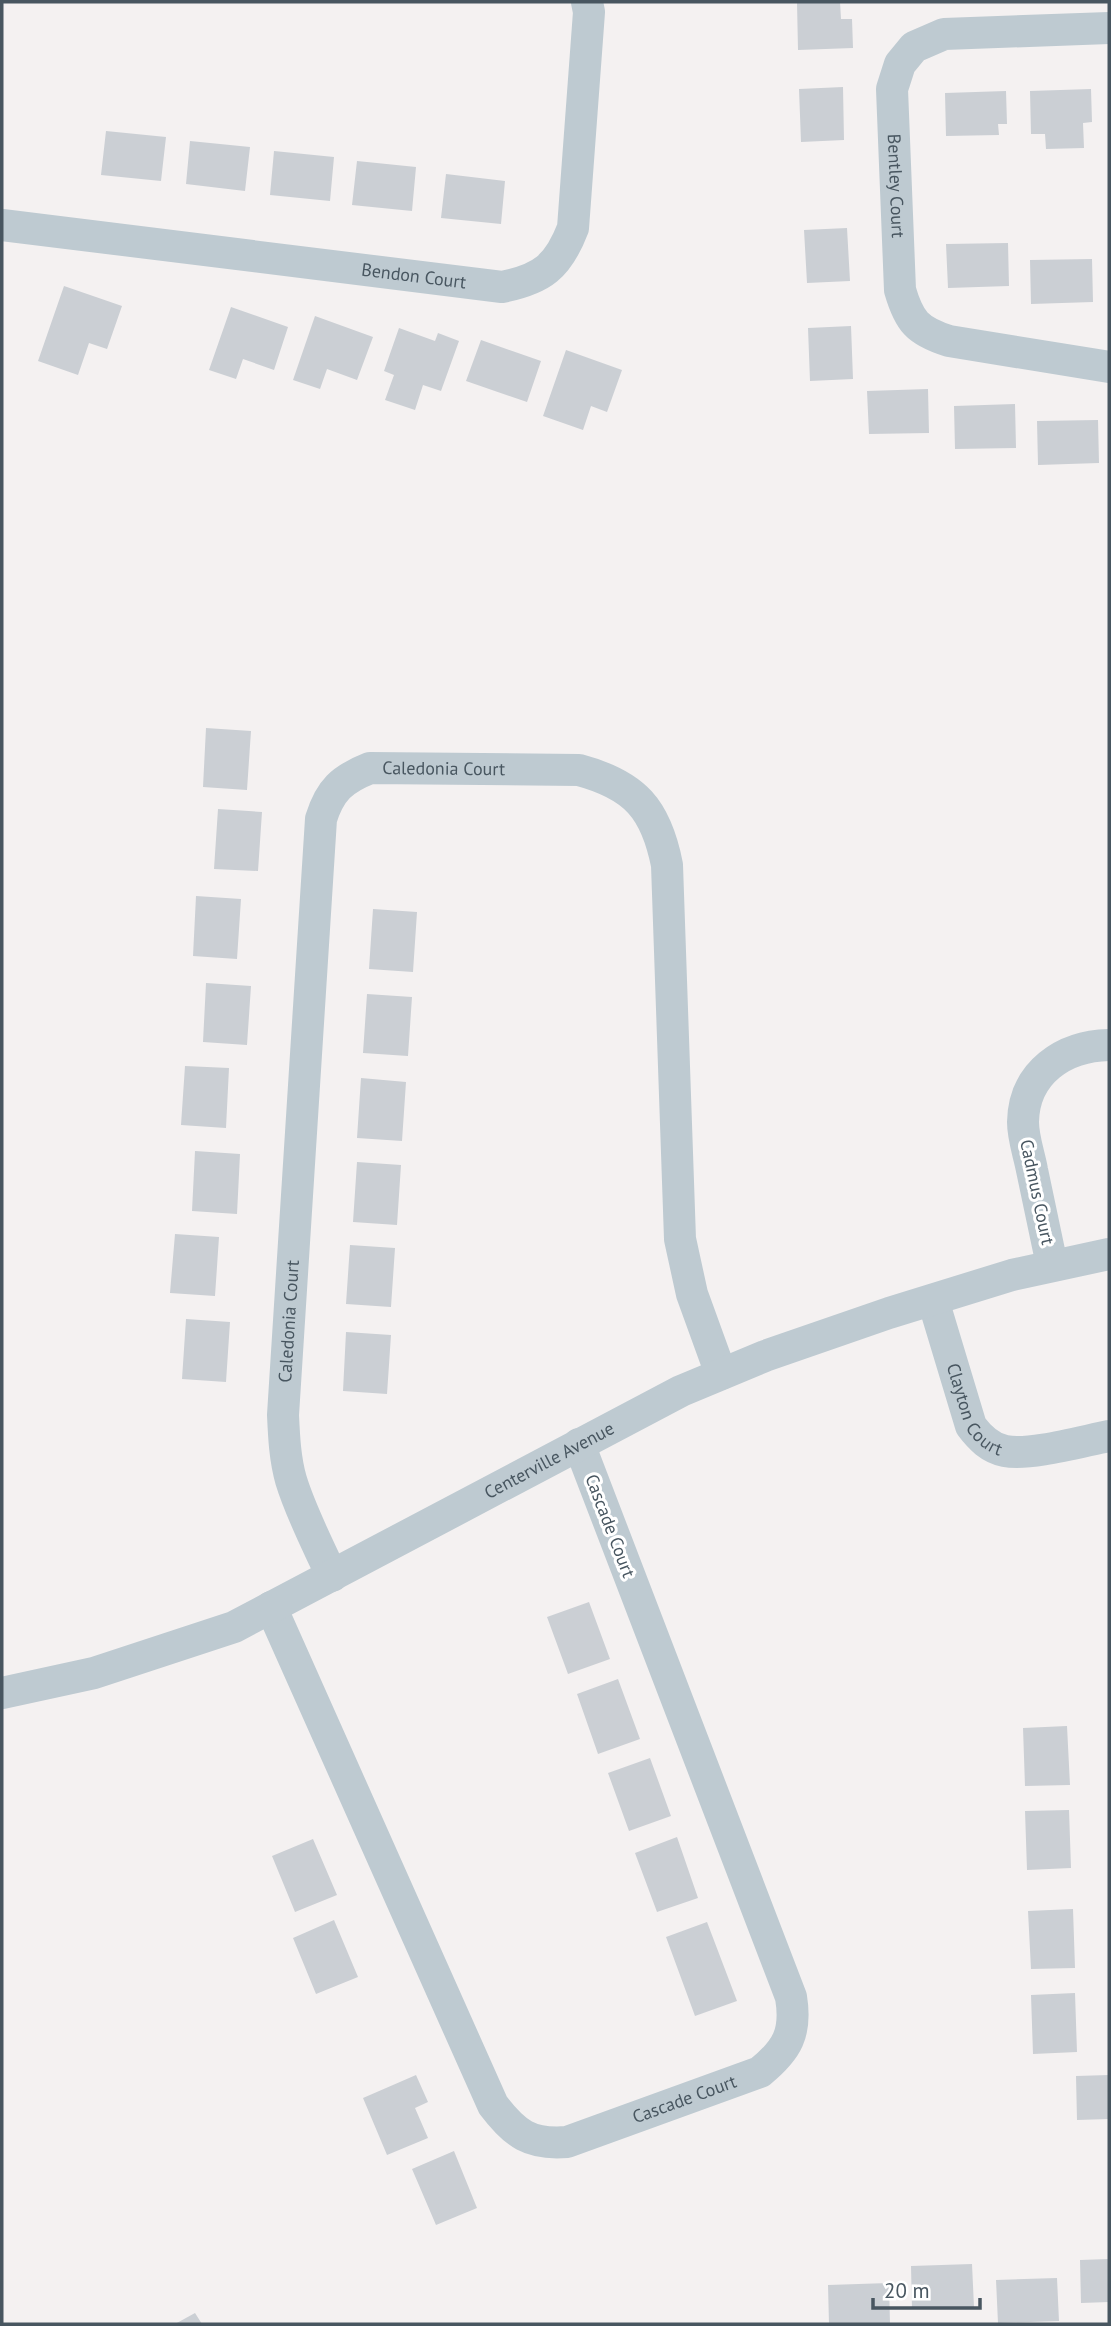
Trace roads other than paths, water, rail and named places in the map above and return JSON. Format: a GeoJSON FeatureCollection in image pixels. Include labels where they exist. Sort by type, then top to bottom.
{"type":"FeatureCollection","features":[{"type":"Feature","properties":{"kind":"street","name":"Bendon Court"},"geometry":{"type":"LineString","coordinates":[[2,225],[502,287],[526,282],[553,265],[564,251],[573,228],[589,12],[587,2]]}},
{"type":"Feature","properties":{"kind":"street","name":"Bentley Court"},"geometry":{"type":"LineString","coordinates":[[1109,28],[944,34],[914,47],[900,64],[892,89],[901,289],[907,312],[917,326],[930,335],[949,341],[1109,367]]}},
{"type":"Feature","properties":{"kind":"street","name":"Caledonia Court"},"geometry":{"type":"LineString","coordinates":[[332,1576],[300,1507],[291,1479],[285,1452],[282,1415],[321,819],[333,792],[351,776],[370,768],[579,770],[601,776],[620,786],[638,800],[651,817],[661,836],[667,865],[680,1239],[692,1294],[721,1374]]}},
{"type":"Feature","properties":{"kind":"street","name":"Cadmus Court"},"geometry":{"type":"LineString","coordinates":[[1052,1265],[1024,1132],[1023,1120],[1027,1100],[1035,1082],[1047,1066],[1063,1054],[1082,1047],[1109,1045]]}},
{"type":"Feature","properties":{"kind":"street","name":"Centerville Avenue"},"geometry":{"type":"LineString","coordinates":[[2,1693],[94,1673],[234,1627],[681,1391],[765,1356],[889,1313],[1012,1275],[1109,1254]]}},
{"type":"Feature","properties":{"kind":"street","name":"Clayton Court"},"geometry":{"type":"LineString","coordinates":[[933,1300],[971,1426],[981,1439],[1008,1452],[1109,1436]]}},
{"type":"Feature","properties":{"kind":"street","name":"Cascade Court"},"geometry":{"type":"LineString","coordinates":[[271,1607],[493,2105],[507,2124],[535,2141],[550,2144],[567,2142],[760,2072],[778,2058],[790,2038],[794,2015],[791,1997],[579,1444]]}}]}
